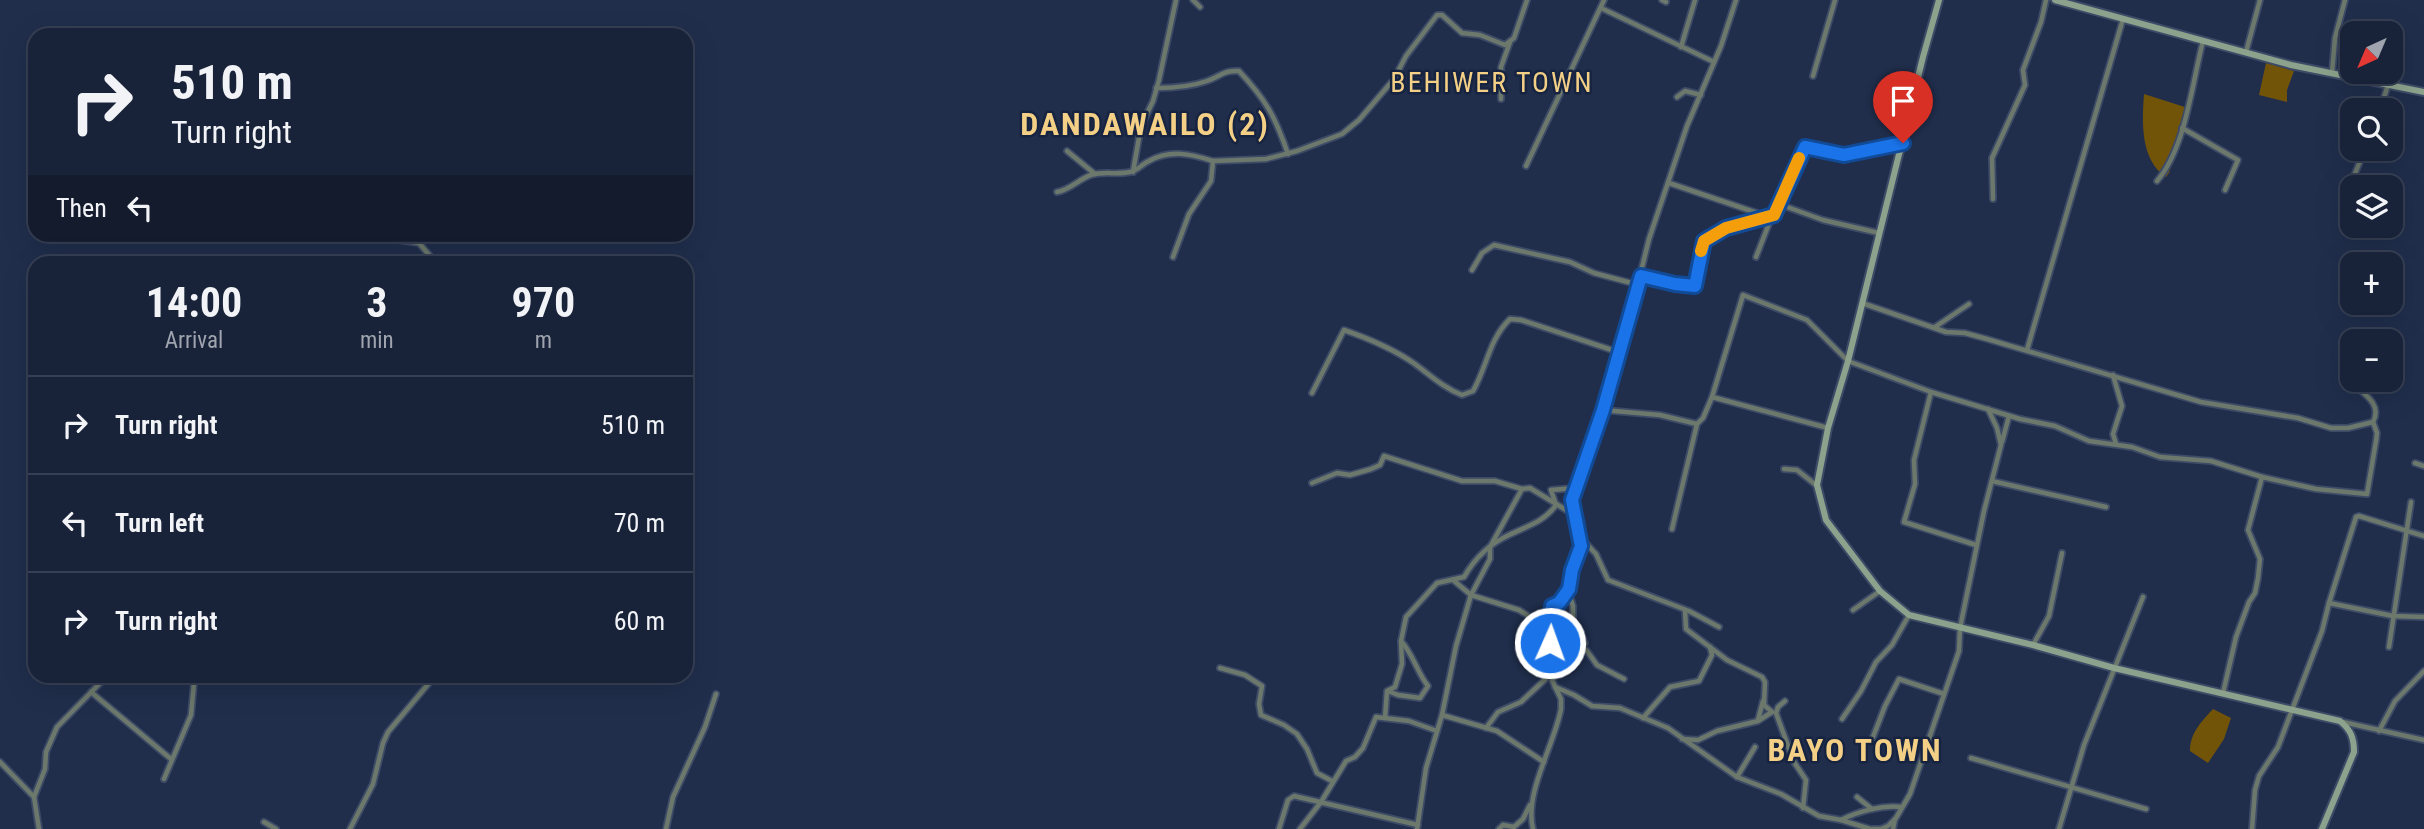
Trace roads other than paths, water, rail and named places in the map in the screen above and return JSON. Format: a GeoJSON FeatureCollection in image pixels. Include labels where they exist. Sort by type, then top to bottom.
{"type":"FeatureCollection","features":[{"type":"Feature","properties":{"kind":"main road"},"geometry":{"type":"LineString","coordinates":[[1939,0],[1848,361],[1828,428],[1817,485],[1826,520],[1880,591],[1909,615],[2114,668],[2340,721],[2350,729],[2354,752],[2322,829]]}},
{"type":"Feature","properties":{"kind":"main road"},"geometry":{"type":"LineString","coordinates":[[2055,0],[2084,3],[2123,19],[2246,52],[2424,92]]}},
{"type":"Feature","properties":{"kind":"street"},"geometry":{"type":"LineString","coordinates":[[1133,172],[1141,126],[1156,88],[1176,0]]}},
{"type":"Feature","properties":{"kind":"street"},"geometry":{"type":"LineString","coordinates":[[1193,0],[1200,7]]}},
{"type":"Feature","properties":{"kind":"street"},"geometry":{"type":"LineString","coordinates":[[1057,191],[1066,191],[1077,181],[1094,174],[1133,172],[1150,160],[1170,154],[1188,153],[1213,161],[1266,159],[1288,154],[1342,134],[1359,120],[1394,79],[1406,56],[1437,15],[1442,15],[1462,33],[1480,35],[1505,45],[1514,38],[1527,0]]}},
{"type":"Feature","properties":{"kind":"street"},"geometry":{"type":"LineString","coordinates":[[1526,166],[1604,0]]}},
{"type":"Feature","properties":{"kind":"street"},"geometry":{"type":"LineString","coordinates":[[1681,47],[1695,0]]}},
{"type":"Feature","properties":{"kind":"street"},"geometry":{"type":"LineString","coordinates":[[1533,829],[1530,818],[1533,798],[1561,709],[1560,698],[1552,680],[1554,671],[1548,657],[1552,606],[1559,603],[1568,591],[1581,546],[1572,500],[1620,353],[1649,239],[1687,125],[1721,46],[1736,0]]}},
{"type":"Feature","properties":{"kind":"street"},"geometry":{"type":"LineString","coordinates":[[1813,76],[1835,0]]}},
{"type":"Feature","properties":{"kind":"street"},"geometry":{"type":"LineString","coordinates":[[1993,199],[1992,158],[2025,85],[2023,71],[2046,0]]}},
{"type":"Feature","properties":{"kind":"street"},"geometry":{"type":"LineString","coordinates":[[2246,52],[2260,0]]}},
{"type":"Feature","properties":{"kind":"street"},"geometry":{"type":"LineString","coordinates":[[2332,73],[2335,38],[2345,0]]}},
{"type":"Feature","properties":{"kind":"street"},"geometry":{"type":"LineString","coordinates":[[1600,8],[1714,62]]}},
{"type":"Feature","properties":{"kind":"street"},"geometry":{"type":"LineString","coordinates":[[2027,350],[2123,19]]}},
{"type":"Feature","properties":{"kind":"street"},"geometry":{"type":"LineString","coordinates":[[1501,99],[1501,67],[1510,41]]}},
{"type":"Feature","properties":{"kind":"street"},"geometry":{"type":"LineString","coordinates":[[2157,181],[2171,160],[2182,128],[2203,41]]}},
{"type":"Feature","properties":{"kind":"street"},"geometry":{"type":"LineString","coordinates":[[1156,88],[1185,87],[1211,80],[1228,70],[1239,71],[1258,91],[1277,121],[1288,154]]}},
{"type":"Feature","properties":{"kind":"street"},"geometry":{"type":"LineString","coordinates":[[2384,98],[2388,85]]}},
{"type":"Feature","properties":{"kind":"street"},"geometry":{"type":"LineString","coordinates":[[1677,97],[1685,91],[1701,95]]}},
{"type":"Feature","properties":{"kind":"street"},"geometry":{"type":"LineString","coordinates":[[2182,128],[2238,160],[2225,190]]}},
{"type":"Feature","properties":{"kind":"street"},"geometry":{"type":"LineString","coordinates":[[1756,257],[1769,216],[1779,204],[1805,147],[1844,155],[1903,143]]}},
{"type":"Feature","properties":{"kind":"street"},"geometry":{"type":"LineString","coordinates":[[1067,151],[1094,174]]}},
{"type":"Feature","properties":{"kind":"street"},"geometry":{"type":"LineString","coordinates":[[1173,257],[1189,214],[1211,181],[1213,161]]}},
{"type":"Feature","properties":{"kind":"street"},"geometry":{"type":"LineString","coordinates":[[1669,183],[1769,216]]}},
{"type":"Feature","properties":{"kind":"street"},"geometry":{"type":"LineString","coordinates":[[1779,204],[1823,220],[1879,233]]}},
{"type":"Feature","properties":{"kind":"street"},"geometry":{"type":"LineString","coordinates":[[1641,276],[1693,287],[1704,241],[1726,228],[1769,216]]}},
{"type":"Feature","properties":{"kind":"street"},"geometry":{"type":"LineString","coordinates":[[412,242],[419,243],[430,256]]}},
{"type":"Feature","properties":{"kind":"street"},"geometry":{"type":"LineString","coordinates":[[1472,270],[1482,253],[1494,245],[1570,262],[1594,273],[1639,285]]}},
{"type":"Feature","properties":{"kind":"street"},"geometry":{"type":"LineString","coordinates":[[1672,529],[1697,424],[1703,418],[1712,397],[1743,295],[1807,320],[1848,361],[1931,392],[2009,416],[2055,426],[2089,441],[2116,444],[2160,457],[2211,461],[2262,477],[2316,489],[2367,494],[2377,433],[2373,422],[2377,409],[2364,392]]}},
{"type":"Feature","properties":{"kind":"street"},"geometry":{"type":"LineString","coordinates":[[1861,303],[1954,334],[1965,333],[2027,350],[2201,402],[2298,418],[2331,428],[2348,428],[2373,422]]}},
{"type":"Feature","properties":{"kind":"street"},"geometry":{"type":"LineString","coordinates":[[1935,327],[1969,304]]}},
{"type":"Feature","properties":{"kind":"street"},"geometry":{"type":"LineString","coordinates":[[1312,393],[1344,330],[1413,363],[1446,389],[1462,395],[1473,391],[1481,378],[1490,347],[1510,319],[1521,320],[1620,353]]}},
{"type":"Feature","properties":{"kind":"street"},"geometry":{"type":"LineString","coordinates":[[2113,375],[2122,406],[2113,433],[2116,444]]}},
{"type":"Feature","properties":{"kind":"street"},"geometry":{"type":"LineString","coordinates":[[1931,392],[1914,460],[1915,484],[1904,522],[1976,545]]}},
{"type":"Feature","properties":{"kind":"street"},"geometry":{"type":"LineString","coordinates":[[1712,397],[1828,428]]}},
{"type":"Feature","properties":{"kind":"street"},"geometry":{"type":"LineString","coordinates":[[1987,408],[1997,428],[2001,445]]}},
{"type":"Feature","properties":{"kind":"street"},"geometry":{"type":"LineString","coordinates":[[1603,410],[1660,415],[1697,424]]}},
{"type":"Feature","properties":{"kind":"street"},"geometry":{"type":"LineString","coordinates":[[1555,687],[1592,706],[1620,708],[1668,728],[1737,777],[1789,799],[1819,816],[1881,829],[1895,818],[1910,794],[1959,651],[1960,628],[1976,545],[2009,416]]}},
{"type":"Feature","properties":{"kind":"street"},"geometry":{"type":"LineString","coordinates":[[1312,483],[1337,473],[1350,475],[1371,469],[1380,465],[1384,456],[1462,481],[1495,481],[1521,489],[1530,488],[1576,516]]}},
{"type":"Feature","properties":{"kind":"street"},"geometry":{"type":"LineString","coordinates":[[2415,463],[2424,466]]}},
{"type":"Feature","properties":{"kind":"street"},"geometry":{"type":"LineString","coordinates":[[1784,469],[1797,470],[1817,485]]}},
{"type":"Feature","properties":{"kind":"street"},"geometry":{"type":"LineString","coordinates":[[2223,693],[2236,637],[2255,593],[2258,578],[2260,559],[2248,530],[2262,477]]}},
{"type":"Feature","properties":{"kind":"street"},"geometry":{"type":"LineString","coordinates":[[1992,481],[2106,508]]}},
{"type":"Feature","properties":{"kind":"street"},"geometry":{"type":"LineString","coordinates":[[1556,505],[1551,490],[1575,488]]}},
{"type":"Feature","properties":{"kind":"street"},"geometry":{"type":"LineString","coordinates":[[1279,829],[1288,800],[1293,796],[1417,827],[1426,768],[1443,715],[1456,646],[1468,613],[1471,594],[1490,559],[1490,547],[1521,489]]}},
{"type":"Feature","properties":{"kind":"street"},"geometry":{"type":"LineString","coordinates":[[2389,647],[2411,502]]}},
{"type":"Feature","properties":{"kind":"street"},"geometry":{"type":"LineString","coordinates":[[1387,691],[1395,687],[1402,664],[1401,641],[1406,617],[1437,583],[1464,577],[1475,558],[1508,535],[1545,519],[1556,505]]}},
{"type":"Feature","properties":{"kind":"street"},"geometry":{"type":"LineString","coordinates":[[2252,829],[2255,790],[2259,776],[2278,747],[2294,709],[2322,631],[2356,517],[2424,536]]}},
{"type":"Feature","properties":{"kind":"street"},"geometry":{"type":"LineString","coordinates":[[1580,536],[1596,554],[1608,580],[1685,610],[1719,627]]}},
{"type":"Feature","properties":{"kind":"street"},"geometry":{"type":"LineString","coordinates":[[2033,645],[2049,616],[2062,553]]}},
{"type":"Feature","properties":{"kind":"street"},"geometry":{"type":"LineString","coordinates":[[1452,580],[1471,594],[1527,615],[1541,626],[1550,643]]}},
{"type":"Feature","properties":{"kind":"street"},"geometry":{"type":"LineString","coordinates":[[1568,591],[1573,606],[1573,622],[1585,643],[1583,647]]}},
{"type":"Feature","properties":{"kind":"street"},"geometry":{"type":"LineString","coordinates":[[1853,610],[1880,591]]}},
{"type":"Feature","properties":{"kind":"street"},"geometry":{"type":"LineString","coordinates":[[2059,829],[2084,745],[2143,597]]}},
{"type":"Feature","properties":{"kind":"street"},"geometry":{"type":"LineString","coordinates":[[2329,603],[2392,616],[2424,617]]}},
{"type":"Feature","properties":{"kind":"street"},"geometry":{"type":"LineString","coordinates":[[1685,610],[1686,629],[1727,660],[1762,677],[1765,682],[1758,721]]}},
{"type":"Feature","properties":{"kind":"street"},"geometry":{"type":"LineString","coordinates":[[1842,719],[1876,662],[1892,645],[1909,615]]}},
{"type":"Feature","properties":{"kind":"street"},"geometry":{"type":"LineString","coordinates":[[1387,691],[1420,698],[1428,686],[1419,676],[1409,650],[1401,641]]}},
{"type":"Feature","properties":{"kind":"street"},"geometry":{"type":"LineString","coordinates":[[1550,643],[1569,643],[1583,647],[1597,665],[1624,679]]}},
{"type":"Feature","properties":{"kind":"street"},"geometry":{"type":"LineString","coordinates":[[1643,718],[1670,687],[1699,681],[1712,655],[1710,646]]}},
{"type":"Feature","properties":{"kind":"street"},"geometry":{"type":"LineString","coordinates":[[1220,668],[1245,675],[1262,686],[1259,704],[1261,715],[1297,734],[1317,773],[1332,781]]}},
{"type":"Feature","properties":{"kind":"street"},"geometry":{"type":"LineString","coordinates":[[1486,728],[1497,712],[1521,702],[1554,671]]}},
{"type":"Feature","properties":{"kind":"street"},"geometry":{"type":"LineString","coordinates":[[2379,731],[2395,701],[2424,671]]}},
{"type":"Feature","properties":{"kind":"street"},"geometry":{"type":"LineString","coordinates":[[1873,737],[1885,706],[1901,678],[1944,694]]}},
{"type":"Feature","properties":{"kind":"street"},"geometry":{"type":"LineString","coordinates":[[39,829],[34,797],[45,769],[46,752],[51,737],[57,727],[99,683]]}},
{"type":"Feature","properties":{"kind":"street"},"geometry":{"type":"LineString","coordinates":[[164,779],[191,715],[194,683]]}},
{"type":"Feature","properties":{"kind":"street"},"geometry":{"type":"LineString","coordinates":[[351,829],[373,784],[388,732],[429,683]]}},
{"type":"Feature","properties":{"kind":"street"},"geometry":{"type":"LineString","coordinates":[[1385,718],[1387,691]]}},
{"type":"Feature","properties":{"kind":"street"},"geometry":{"type":"LineString","coordinates":[[91,692],[172,759]]}},
{"type":"Feature","properties":{"kind":"street"},"geometry":{"type":"LineString","coordinates":[[666,829],[674,797],[705,727],[716,694]]}},
{"type":"Feature","properties":{"kind":"street"},"geometry":{"type":"LineString","coordinates":[[1763,699],[1764,705],[1772,712]]}},
{"type":"Feature","properties":{"kind":"street"},"geometry":{"type":"LineString","coordinates":[[1681,739],[1698,740],[1717,731],[1758,721],[1785,701]]}},
{"type":"Feature","properties":{"kind":"street"},"geometry":{"type":"LineString","coordinates":[[1778,707],[1777,717],[1786,743],[1805,780],[1803,807]]}},
{"type":"Feature","properties":{"kind":"street"},"geometry":{"type":"LineString","coordinates":[[1443,715],[1497,731],[1544,762]]}},
{"type":"Feature","properties":{"kind":"street"},"geometry":{"type":"LineString","coordinates":[[1302,828],[1346,761],[1355,757],[1363,748],[1376,717],[1409,721],[1437,731]]}},
{"type":"Feature","properties":{"kind":"street"},"geometry":{"type":"LineString","coordinates":[[2340,721],[2424,740]]}},
{"type":"Feature","properties":{"kind":"street"},"geometry":{"type":"LineString","coordinates":[[1737,777],[1755,747]]}},
{"type":"Feature","properties":{"kind":"street"},"geometry":{"type":"LineString","coordinates":[[1971,758],[2146,809]]}},
{"type":"Feature","properties":{"kind":"street"},"geometry":{"type":"LineString","coordinates":[[0,762],[34,797]]}},
{"type":"Feature","properties":{"kind":"street"},"geometry":{"type":"LineString","coordinates":[[1789,799],[1805,793]]}},
{"type":"Feature","properties":{"kind":"street"},"geometry":{"type":"LineString","coordinates":[[1857,797],[1873,810]]}},
{"type":"Feature","properties":{"kind":"street"},"geometry":{"type":"LineString","coordinates":[[1499,829],[1503,825],[1514,827],[1523,819],[1533,798]]}},
{"type":"Feature","properties":{"kind":"street"},"geometry":{"type":"LineString","coordinates":[[1841,820],[1859,812],[1886,806],[1902,807]]}},
{"type":"Feature","properties":{"kind":"street"},"geometry":{"type":"LineString","coordinates":[[1893,829],[1895,818]]}},
{"type":"Feature","properties":{"kind":"street"},"geometry":{"type":"LineString","coordinates":[[264,822],[276,829]]}},
{"type":"Feature","properties":{"kind":"district","name":"BEHIWER TOWN"},"geometry":{"type":"Point","coordinates":[1492,82]}},
{"type":"Feature","properties":{"kind":"district","name":"DANDAWAILO (2)"},"geometry":{"type":"Point","coordinates":[1145,124]}},
{"type":"Feature","properties":{"kind":"district","name":"BAYO TOWN"},"geometry":{"type":"Point","coordinates":[1855,750]}}]}
